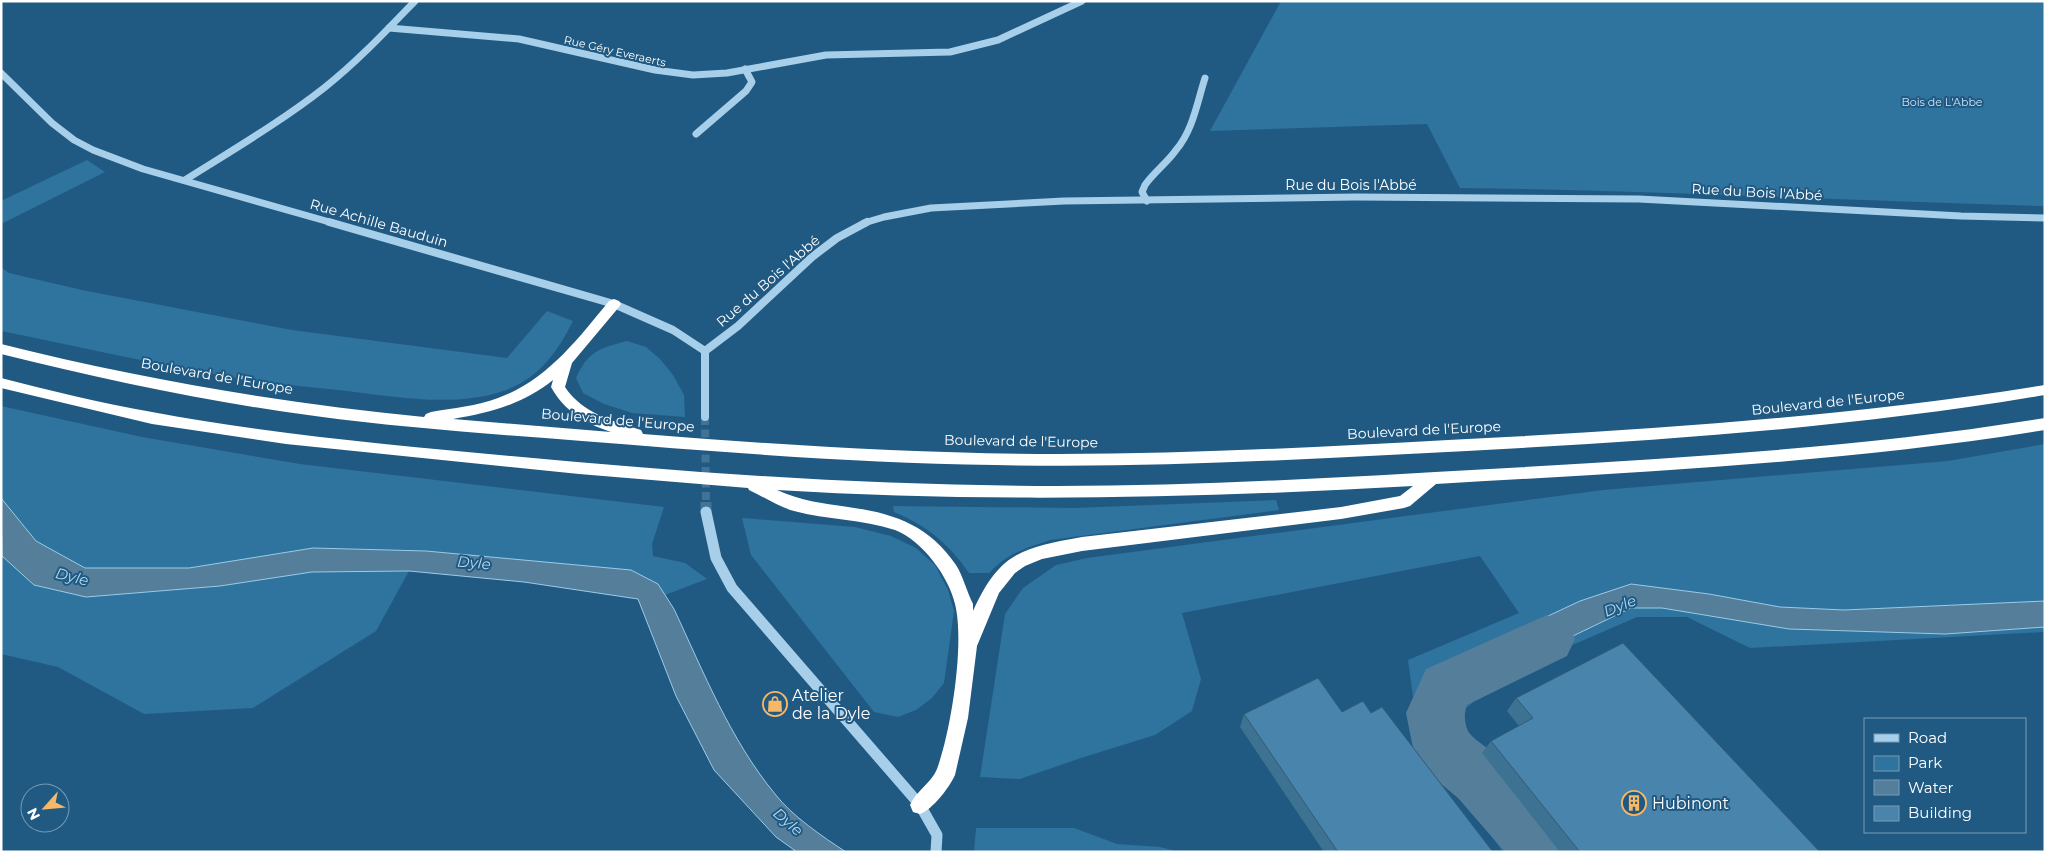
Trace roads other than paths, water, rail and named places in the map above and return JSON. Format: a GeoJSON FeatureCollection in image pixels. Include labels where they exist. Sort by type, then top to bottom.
{"type":"FeatureCollection","features":[{"type":"Feature","properties":{"kind":"highway"},"geometry":{"type":"LineString","coordinates":[[415,422],[506,401],[531,388],[566,361],[614,304]]}},
{"type":"Feature","properties":{"kind":"highway","name":"Boulevard de l'Europe"},"geometry":{"type":"LineString","coordinates":[[1,349],[74,368],[178,388],[283,406],[415,422],[659,442],[881,456],[1055,460],[1254,456],[1590,439],[1870,417],[2045,390]]}},
{"type":"Feature","properties":{"kind":"highway"},"geometry":{"type":"LineString","coordinates":[[566,361],[558,387],[571,406],[592,419],[659,442]]}},
{"type":"Feature","properties":{"kind":"highway"},"geometry":{"type":"LineString","coordinates":[[1,383],[150,417],[390,451],[748,482],[878,489],[1058,492],[1270,488],[1432,479],[1750,460],[1876,448],[2045,424]]}},
{"type":"Feature","properties":{"kind":"highway"},"geometry":{"type":"LineString","coordinates":[[968,646],[986,604],[1000,578],[1018,561],[1044,551],[1082,544],[1341,513],[1404,502],[1432,479]]}},
{"type":"Feature","properties":{"kind":"highway"},"geometry":{"type":"LineString","coordinates":[[748,482],[795,504],[867,516],[902,526],[928,544],[950,570],[964,604],[968,646],[959,718],[945,775],[920,805]]}},
{"type":"Feature","properties":{"kind":"street"},"geometry":{"type":"LineString","coordinates":[[185,180],[238,147],[324,88],[389,28],[414,1]]}},
{"type":"Feature","properties":{"kind":"street","name":"Rue Géry Everaerts"},"geometry":{"type":"LineString","coordinates":[[389,28],[519,39],[672,74],[714,74],[854,53],[932,54],[968,48],[1015,34],[1082,1]]}},
{"type":"Feature","properties":{"kind":"street"},"geometry":{"type":"LineString","coordinates":[[696,134],[746,91],[752,82],[745,69]]}},
{"type":"Feature","properties":{"kind":"street","name":"Rue Achille Bauduin"},"geometry":{"type":"LineString","coordinates":[[1,73],[69,136],[85,146],[143,169],[614,304],[672,330],[704,351]]}},
{"type":"Feature","properties":{"kind":"street"},"geometry":{"type":"LineString","coordinates":[[1147,201],[1142,192],[1145,181],[1171,158],[1182,143],[1188,132],[1205,78]]}},
{"type":"Feature","properties":{"kind":"street","name":"Rue du Bois l'Abbé"},"geometry":{"type":"LineString","coordinates":[[704,351],[738,326],[824,247],[837,238],[867,222],[895,214],[931,208],[1064,200],[1147,201],[1356,197],[1549,197],[1648,199],[1961,216],[2045,218]]}},
{"type":"Feature","properties":{"kind":"street"},"geometry":{"type":"LineString","coordinates":[[704,351],[705,417]]}},
{"type":"Feature","properties":{"kind":"street"},"geometry":{"type":"LineString","coordinates":[[706,512],[714,556],[724,576],[740,599],[920,805],[937,835],[936,852]]}},
{"type":"Feature","properties":{"kind":"water"},"geometry":{"type":"Polygon","coordinates":[[[1,498],[36,541],[85,568],[189,568],[313,548],[426,551],[631,570],[658,584],[674,609],[731,728],[744,751],[775,794],[799,818],[846,852],[797,852],[776,837],[714,770],[676,696],[638,599],[524,582],[409,571],[312,572],[220,586],[86,597],[34,585],[2,556],[1,498]]]}},
{"type":"Feature","properties":{"kind":"water"},"geometry":{"type":"Polygon","coordinates":[[[1631,584],[1709,594],[1780,607],[1844,610],[2045,601],[2045,627],[1945,634],[1789,629],[1662,608],[1631,608],[1490,676],[1482,647],[1580,601],[1631,584]]]}},
{"type":"Feature","properties":{"kind":"waterway","name":"Dyle"},"geometry":{"type":"LineString","coordinates":[[1541,852],[1525,826],[1479,778],[1443,748],[1435,713],[1446,687],[1547,639]]}},
{"type":"Feature","properties":{"kind":"tunnel"},"geometry":{"type":"LineString","coordinates":[[705,417],[706,503]]}},
{"type":"Feature","properties":{"kind":"tunnel"},"geometry":{"type":"LineString","coordinates":[[706,503],[706,512]]}},
{"type":"Feature","properties":{"kind":"place","name":"Atelier de la Dyle"},"geometry":{"type":"Point","coordinates":[775,704]}},
{"type":"Feature","properties":{"kind":"place","name":"Hubinont"},"geometry":{"type":"Point","coordinates":[1634,803]}},
{"type":"Feature","properties":{"kind":"park label","name":"Bois de L'Abbe"},"geometry":{"type":"Point","coordinates":[1942,102]}}]}
